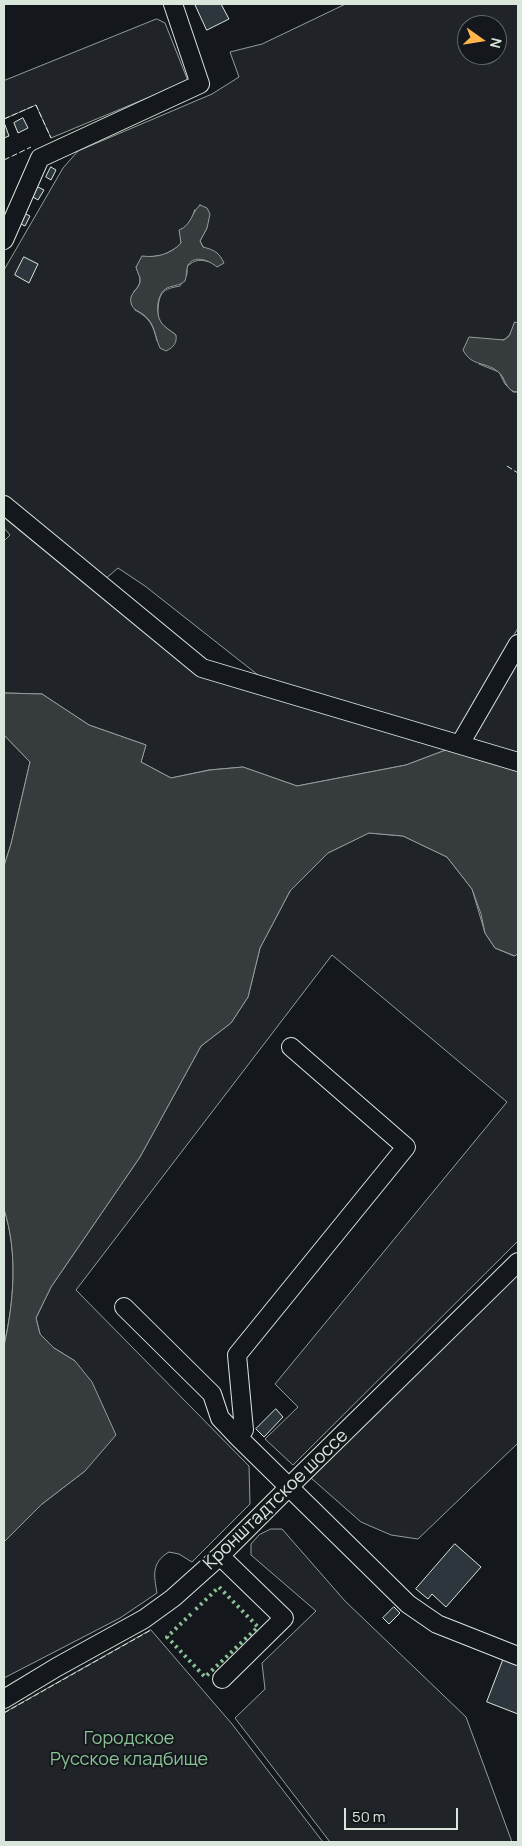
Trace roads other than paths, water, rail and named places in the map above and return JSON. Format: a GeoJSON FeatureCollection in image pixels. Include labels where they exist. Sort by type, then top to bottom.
{"type":"FeatureCollection","features":[{"type":"Feature","properties":{"kind":"street"},"geometry":{"type":"LineString","coordinates":[[4,240],[7,222],[40,158],[200,84],[174,4]]}},
{"type":"Feature","properties":{"kind":"street"},"geometry":{"type":"LineString","coordinates":[[4,505],[202,668],[518,762]]}},
{"type":"Feature","properties":{"kind":"street"},"geometry":{"type":"LineString","coordinates":[[460,744],[518,644]]}},
{"type":"Feature","properties":{"kind":"street"},"geometry":{"type":"LineString","coordinates":[[238,1437],[244,1430],[237,1355],[406,1147],[291,1047]]}},
{"type":"Feature","properties":{"kind":"street","name":"Кронштадтское шоссе"},"geometry":{"type":"LineString","coordinates":[[4,1699],[144,1619],[173,1598],[220,1556],[518,1262]]}},
{"type":"Feature","properties":{"kind":"street"},"geometry":{"type":"LineString","coordinates":[[124,1307],[212,1394],[220,1418],[238,1437],[408,1604],[437,1624],[468,1638],[518,1656]]}},
{"type":"Feature","properties":{"kind":"street"},"geometry":{"type":"LineString","coordinates":[[220,1556],[284,1618],[222,1679]]}},
{"type":"Feature","properties":{"kind":"park label","name":"Городское Русское кладбище"},"geometry":{"type":"Point","coordinates":[129,1749]}}]}
